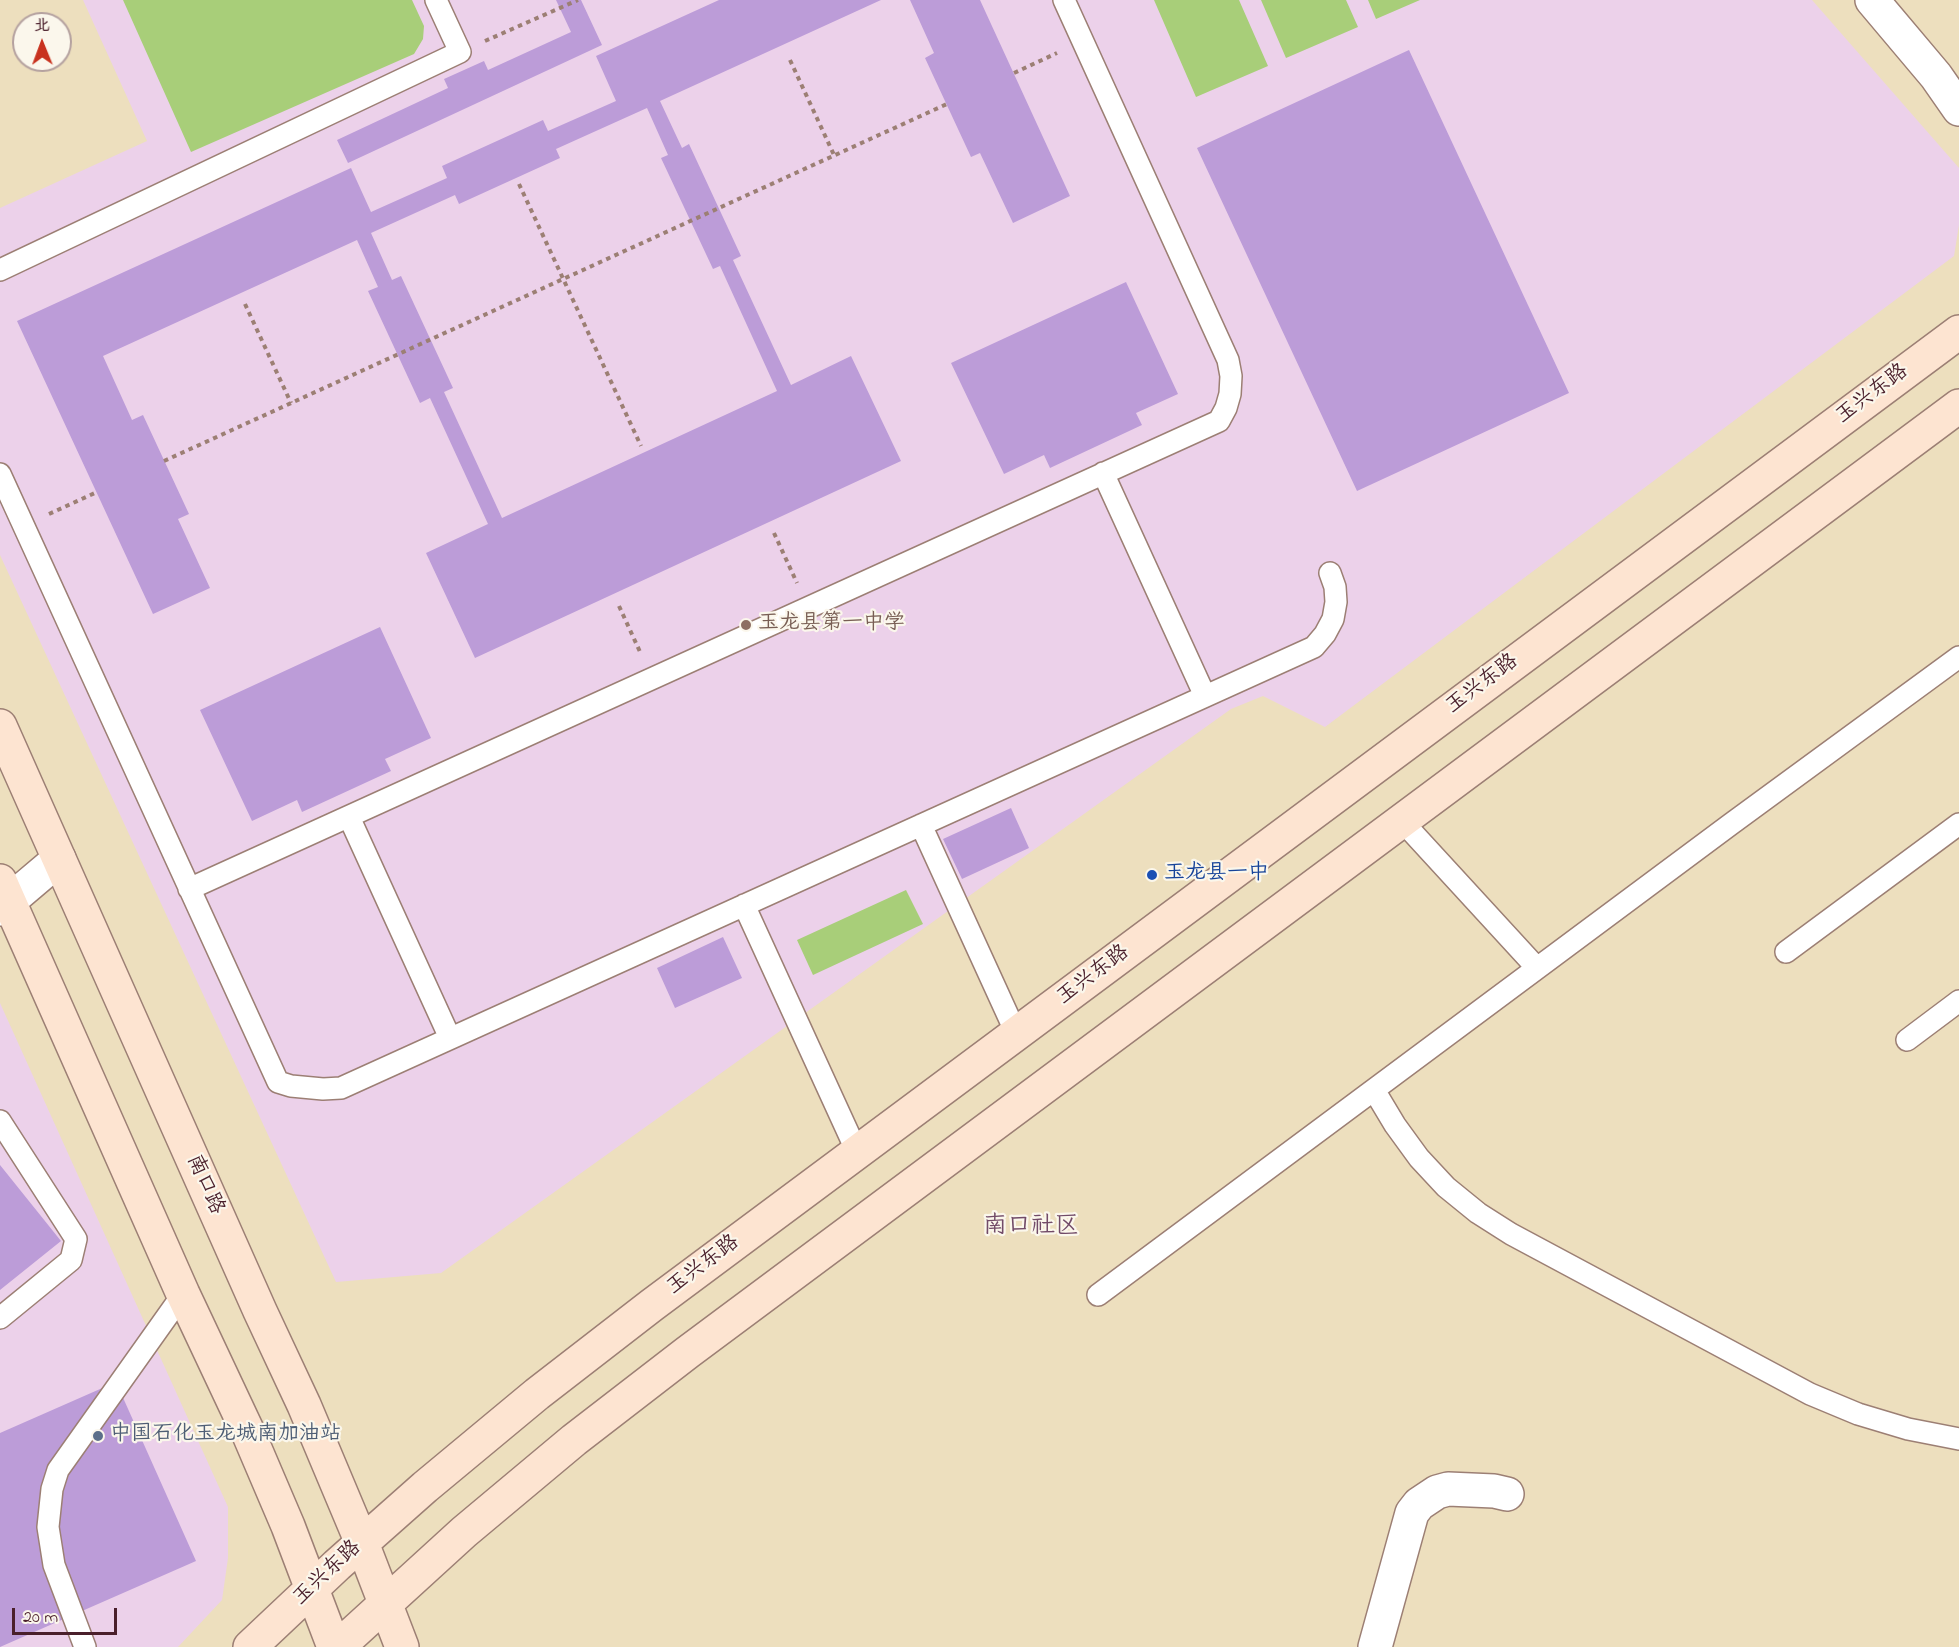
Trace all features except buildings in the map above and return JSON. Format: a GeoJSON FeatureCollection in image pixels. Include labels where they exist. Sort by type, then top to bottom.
{"type":"FeatureCollection","features":[{"type":"Feature","properties":{"kind":"main road","name":"玉兴东路"},"geometry":{"type":"LineString","coordinates":[[250,1647],[425,1487],[537,1394],[652,1305],[1959,332]]}},
{"type":"Feature","properties":{"kind":"main road"},"geometry":{"type":"LineString","coordinates":[[3,897],[247,1430],[336,1647],[464,1532],[574,1440],[679,1359],[1959,406]]}},
{"type":"Feature","properties":{"kind":"main road","name":"南口路"},"geometry":{"type":"LineString","coordinates":[[0,726],[304,1405],[362,1543],[402,1647]]}},
{"type":"Feature","properties":{"kind":"street"},"geometry":{"type":"LineString","coordinates":[[1872,0],[1936,76],[1959,109]]}},
{"type":"Feature","properties":{"kind":"street"},"geometry":{"type":"LineString","coordinates":[[3,897],[59,859]]}},
{"type":"Feature","properties":{"kind":"street"},"geometry":{"type":"LineString","coordinates":[[1375,1647],[1412,1513],[1419,1504],[1437,1492],[1448,1489],[1494,1491],[1507,1494]]}},
{"type":"Feature","properties":{"kind":"lane"},"geometry":{"type":"LineString","coordinates":[[0,270],[460,52],[436,0]]}},
{"type":"Feature","properties":{"kind":"lane"},"geometry":{"type":"LineString","coordinates":[[189,890],[1219,421],[1230,394],[1231,376],[1228,360],[1064,0]]}},
{"type":"Feature","properties":{"kind":"lane"},"geometry":{"type":"LineString","coordinates":[[1103,473],[1205,696]]}},
{"type":"Feature","properties":{"kind":"lane"},"geometry":{"type":"LineString","coordinates":[[0,474],[278,1082],[291,1086],[323,1089],[341,1088],[1314,647],[1325,634],[1333,619],[1335,594],[1330,573]]}},
{"type":"Feature","properties":{"kind":"lane"},"geometry":{"type":"LineString","coordinates":[[1098,1295],[1959,657]]}},
{"type":"Feature","properties":{"kind":"lane"},"geometry":{"type":"LineString","coordinates":[[349,817],[450,1038]]}},
{"type":"Feature","properties":{"kind":"lane"},"geometry":{"type":"LineString","coordinates":[[1402,821],[1537,968]]}},
{"type":"Feature","properties":{"kind":"lane"},"geometry":{"type":"LineString","coordinates":[[1786,952],[1959,824]]}},
{"type":"Feature","properties":{"kind":"lane"},"geometry":{"type":"LineString","coordinates":[[921,825],[1016,1033]]}},
{"type":"Feature","properties":{"kind":"lane"},"geometry":{"type":"LineString","coordinates":[[744,905],[856,1152]]}},
{"type":"Feature","properties":{"kind":"lane"},"geometry":{"type":"LineString","coordinates":[[1906,1040],[1959,1001]]}},
{"type":"Feature","properties":{"kind":"lane"},"geometry":{"type":"LineString","coordinates":[[1374,1090],[1401,1134],[1419,1158],[1446,1187],[1478,1213],[1511,1234],[1810,1394],[1857,1414],[1908,1429],[1959,1439]]}},
{"type":"Feature","properties":{"kind":"lane"},"geometry":{"type":"LineString","coordinates":[[0,1121],[76,1239],[71,1260],[0,1318]]}},
{"type":"Feature","properties":{"kind":"lane"},"geometry":{"type":"LineString","coordinates":[[85,1647],[54,1565],[48,1527],[52,1489],[58,1470],[183,1294]]}},
{"type":"Feature","properties":{"kind":"path"},"geometry":{"type":"LineString","coordinates":[[460,52],[578,0]]}},
{"type":"Feature","properties":{"kind":"path"},"geometry":{"type":"LineString","coordinates":[[1014,73],[1083,42]]}},
{"type":"Feature","properties":{"kind":"path"},"geometry":{"type":"LineString","coordinates":[[790,60],[834,155]]}},
{"type":"Feature","properties":{"kind":"path"},"geometry":{"type":"LineString","coordinates":[[164,461],[947,104]]}},
{"type":"Feature","properties":{"kind":"path"},"geometry":{"type":"LineString","coordinates":[[519,184],[641,446]]}},
{"type":"Feature","properties":{"kind":"path"},"geometry":{"type":"LineString","coordinates":[[245,304],[291,403]]}},
{"type":"Feature","properties":{"kind":"path"},"geometry":{"type":"LineString","coordinates":[[24,525],[97,492]]}},
{"type":"Feature","properties":{"kind":"shaded area","name":"玉龙县第一中学"},"geometry":{"type":"Polygon","coordinates":[[[83,0],[1812,0],[1959,168],[1959,225],[1954,256],[1325,727],[1263,696],[1231,709],[441,1273],[336,1282],[0,555],[0,208],[147,141],[83,0]]]}},
{"type":"Feature","properties":{"kind":"shaded area","name":"中国石化玉龙城南加油站"},"geometry":{"type":"Polygon","coordinates":[[[0,1003],[228,1507],[228,1558],[222,1600],[178,1647],[0,1647],[0,1003]]]}},
{"type":"Feature","properties":{"kind":"green space"},"geometry":{"type":"Polygon","coordinates":[[[123,0],[412,0],[424,26],[423,39],[414,54],[191,152],[123,0]]]}},
{"type":"Feature","properties":{"kind":"green space"},"geometry":{"type":"Polygon","coordinates":[[[1154,0],[1239,0],[1268,66],[1196,97],[1154,0]]]}},
{"type":"Feature","properties":{"kind":"green space"},"geometry":{"type":"Polygon","coordinates":[[[1261,0],[1346,0],[1358,27],[1286,58],[1261,0]]]}},
{"type":"Feature","properties":{"kind":"green space"},"geometry":{"type":"Polygon","coordinates":[[[1368,0],[1420,0],[1376,19],[1368,0]]]}},
{"type":"Feature","properties":{"kind":"green space"},"geometry":{"type":"Polygon","coordinates":[[[906,890],[923,924],[813,975],[797,940],[906,890]]]}},
{"type":"Feature","properties":{"kind":"place","name":"玉龙县第一中学"},"geometry":{"type":"Point","coordinates":[746,625]}},
{"type":"Feature","properties":{"kind":"place","name":"玉龙县一中"},"geometry":{"type":"Point","coordinates":[1152,875]}},
{"type":"Feature","properties":{"kind":"place","name":"中国石化玉龙城南加油站"},"geometry":{"type":"Point","coordinates":[98,1436]}},
{"type":"Feature","properties":{"kind":"district","name":"南口社区"},"geometry":{"type":"Point","coordinates":[1031,1228]}}]}
